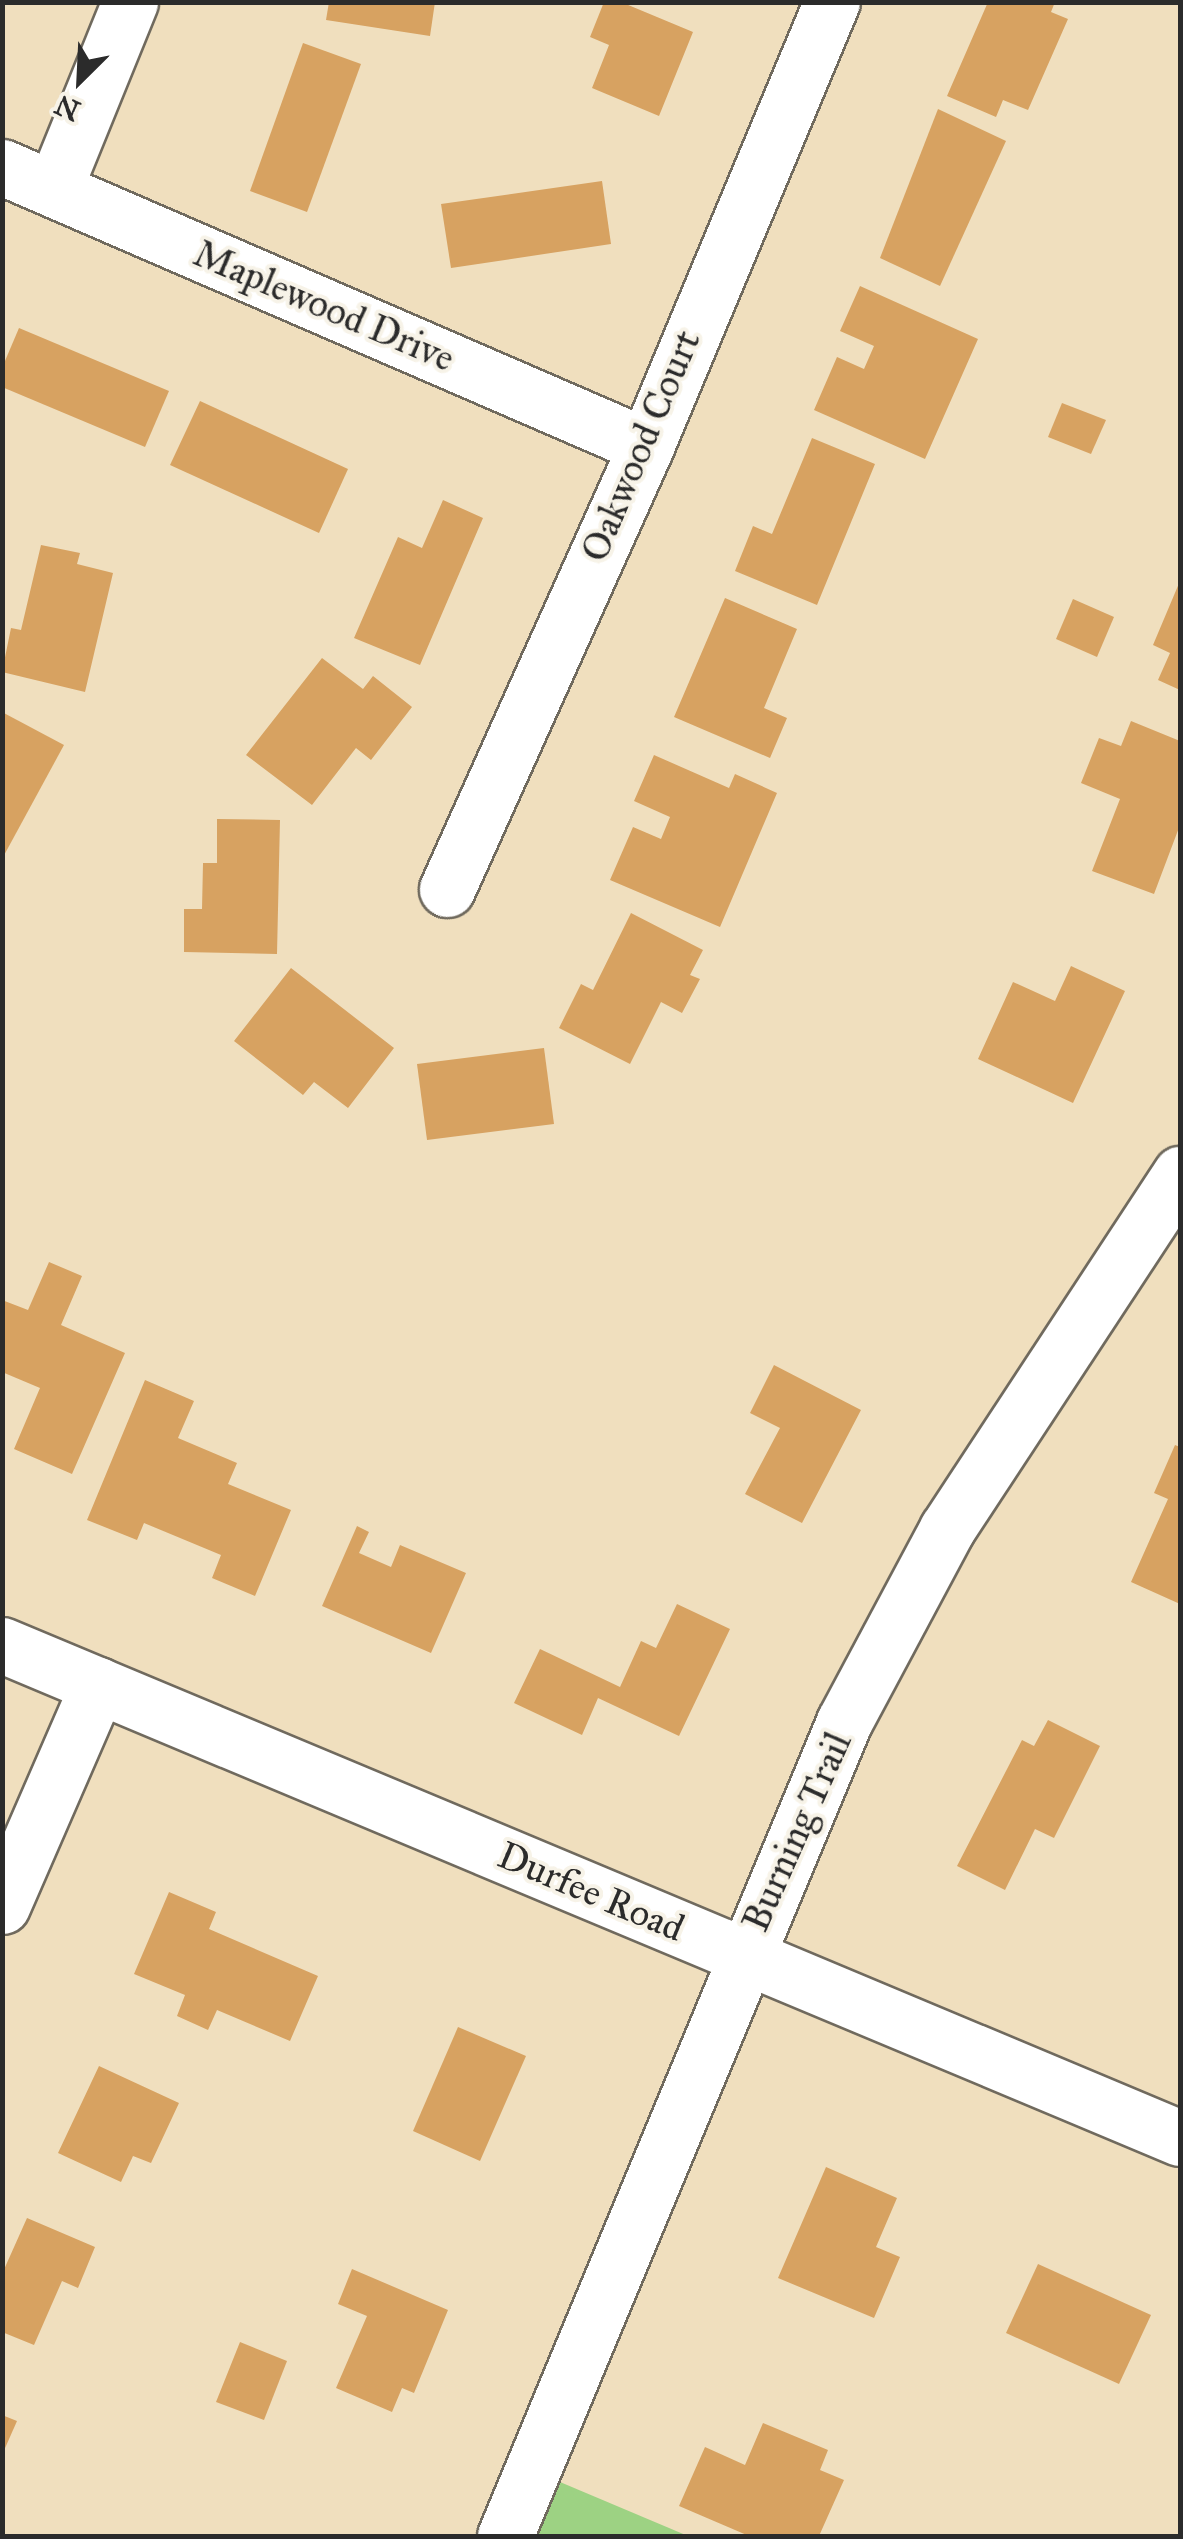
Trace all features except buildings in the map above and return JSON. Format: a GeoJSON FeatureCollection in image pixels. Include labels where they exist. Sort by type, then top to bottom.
{"type":"FeatureCollection","features":[{"type":"Feature","properties":{"kind":"street"},"geometry":{"type":"LineString","coordinates":[[54,189],[130,2]]}},
{"type":"Feature","properties":{"kind":"street","name":"Oakwood Court"},"geometry":{"type":"LineString","coordinates":[[447,889],[646,446],[832,2]]}},
{"type":"Feature","properties":{"kind":"street","name":"Maplewood Drive"},"geometry":{"type":"LineString","coordinates":[[2,167],[646,446]]}},
{"type":"Feature","properties":{"kind":"street","name":"Burning Trail"},"geometry":{"type":"LineString","coordinates":[[505,2536],[743,1955],[844,1722],[947,1529],[1180,1174]]}},
{"type":"Feature","properties":{"kind":"street","name":"Durfee Road"},"geometry":{"type":"LineString","coordinates":[[2,1645],[1180,2138]]}},
{"type":"Feature","properties":{"kind":"street"},"geometry":{"type":"LineString","coordinates":[[2,1906],[98,1685]]}},
{"type":"Feature","properties":{"kind":"green space"},"geometry":{"type":"Polygon","coordinates":[[[560,2482],[688,2536],[537,2536],[560,2482]]]}}]}
